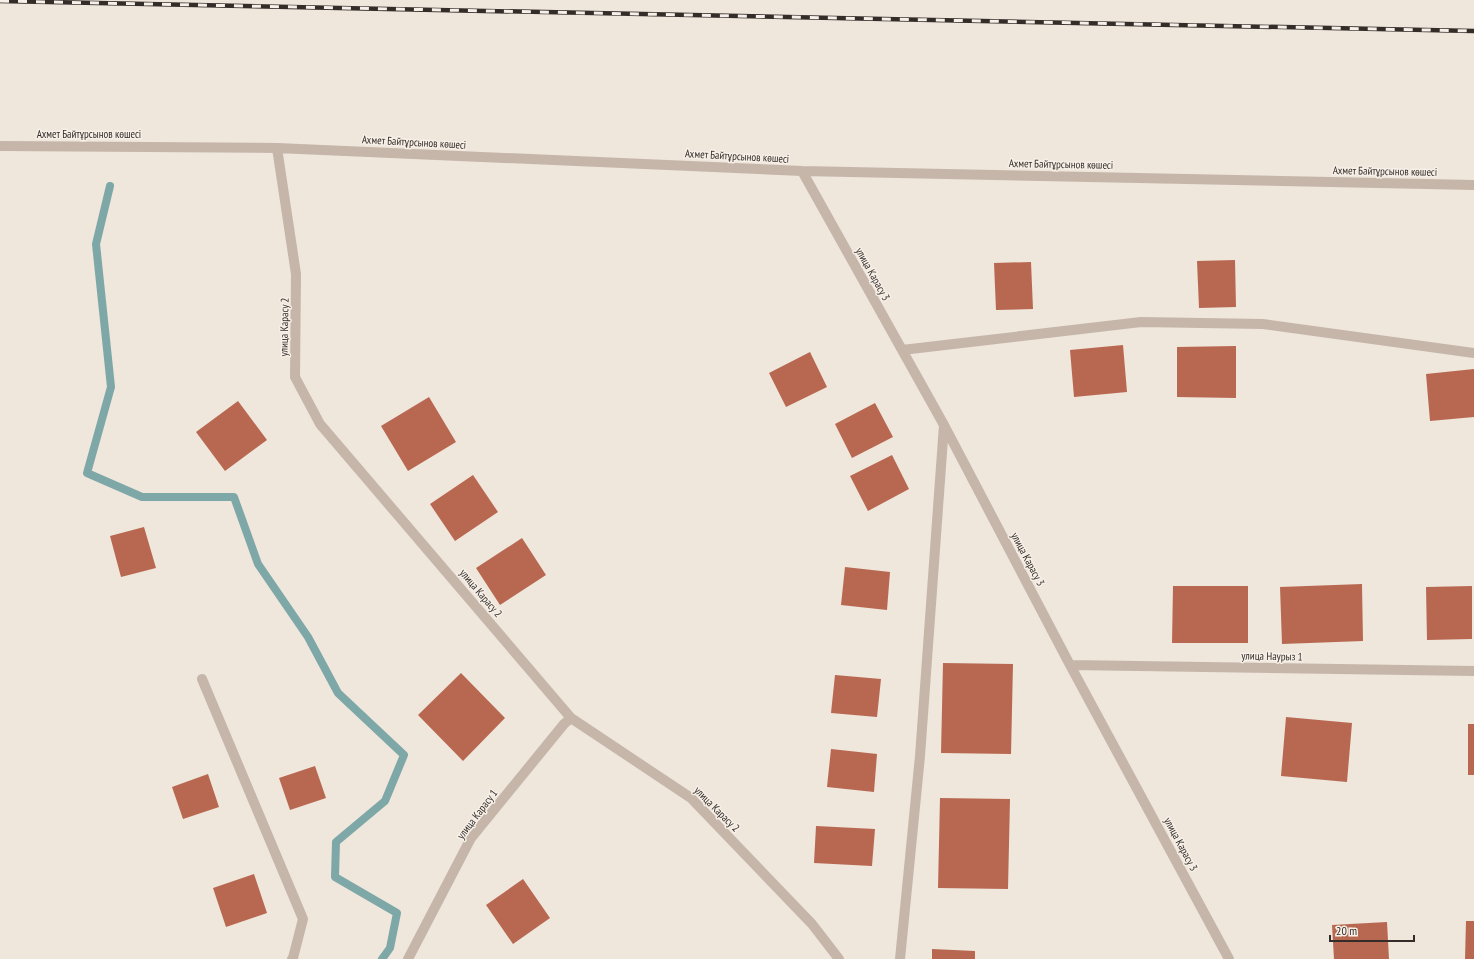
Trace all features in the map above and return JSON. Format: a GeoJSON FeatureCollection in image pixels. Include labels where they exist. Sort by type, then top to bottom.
{"type":"FeatureCollection","features":[{"type":"Feature","properties":{"kind":"street","name":"Ахмет Байтұрсынов көшесі"},"geometry":{"type":"LineString","coordinates":[[0,146],[277,148],[802,171],[1474,185]]}},
{"type":"Feature","properties":{"kind":"street","name":"улица Карасу 2"},"geometry":{"type":"LineString","coordinates":[[277,148],[296,274],[295,377],[320,424],[571,718],[691,798],[812,924],[839,959]]}},
{"type":"Feature","properties":{"kind":"street","name":"улица Карасу 3"},"geometry":{"type":"LineString","coordinates":[[802,171],[944,425],[1070,665],[1229,959]]}},
{"type":"Feature","properties":{"kind":"street"},"geometry":{"type":"LineString","coordinates":[[902,350],[1141,322],[1263,324],[1474,353]]}},
{"type":"Feature","properties":{"kind":"street"},"geometry":{"type":"LineString","coordinates":[[900,959],[920,756],[944,425]]}},
{"type":"Feature","properties":{"kind":"street","name":"улица Наурыз 1"},"geometry":{"type":"LineString","coordinates":[[1070,665],[1474,671]]}},
{"type":"Feature","properties":{"kind":"street"},"geometry":{"type":"LineString","coordinates":[[202,679],[303,919],[292,959]]}},
{"type":"Feature","properties":{"kind":"street","name":"улица Карасу 1"},"geometry":{"type":"LineString","coordinates":[[408,959],[471,838],[564,724],[571,718]]}},
{"type":"Feature","properties":{"kind":"building"},"geometry":{"type":"Polygon","coordinates":[[[1235,260],[1236,307],[1199,308],[1197,261],[1235,260]]]}},
{"type":"Feature","properties":{"kind":"building"},"geometry":{"type":"Polygon","coordinates":[[[1031,262],[1033,309],[996,310],[994,263],[1031,262]]]}},
{"type":"Feature","properties":{"kind":"building"},"geometry":{"type":"Polygon","coordinates":[[[1123,345],[1127,392],[1074,397],[1070,350],[1123,345]]]}},
{"type":"Feature","properties":{"kind":"building"},"geometry":{"type":"Polygon","coordinates":[[[1236,346],[1236,398],[1177,397],[1177,347],[1236,346]]]}},
{"type":"Feature","properties":{"kind":"building"},"geometry":{"type":"Polygon","coordinates":[[[810,352],[827,387],[786,407],[769,373],[810,352]]]}},
{"type":"Feature","properties":{"kind":"building"},"geometry":{"type":"Polygon","coordinates":[[[1474,369],[1474,417],[1430,421],[1426,374],[1474,369]]]}},
{"type":"Feature","properties":{"kind":"building"},"geometry":{"type":"Polygon","coordinates":[[[429,397],[456,442],[408,471],[381,426],[429,397]]]}},
{"type":"Feature","properties":{"kind":"building"},"geometry":{"type":"Polygon","coordinates":[[[238,401],[267,440],[225,471],[196,432],[238,401]]]}},
{"type":"Feature","properties":{"kind":"building"},"geometry":{"type":"Polygon","coordinates":[[[875,403],[893,437],[852,458],[835,424],[875,403]]]}},
{"type":"Feature","properties":{"kind":"building"},"geometry":{"type":"Polygon","coordinates":[[[892,455],[909,489],[868,511],[850,476],[892,455]]]}},
{"type":"Feature","properties":{"kind":"building"},"geometry":{"type":"Polygon","coordinates":[[[473,475],[498,512],[455,541],[430,504],[473,475]]]}},
{"type":"Feature","properties":{"kind":"building"},"geometry":{"type":"Polygon","coordinates":[[[144,527],[156,568],[121,577],[110,536],[144,527]]]}},
{"type":"Feature","properties":{"kind":"building"},"geometry":{"type":"Polygon","coordinates":[[[522,538],[546,575],[500,605],[476,568],[522,538]]]}},
{"type":"Feature","properties":{"kind":"building"},"geometry":{"type":"Polygon","coordinates":[[[845,567],[890,572],[887,610],[841,605],[845,567]]]}},
{"type":"Feature","properties":{"kind":"building"},"geometry":{"type":"Polygon","coordinates":[[[1362,584],[1363,641],[1282,644],[1280,587],[1362,584]]]}},
{"type":"Feature","properties":{"kind":"building"},"geometry":{"type":"Polygon","coordinates":[[[1173,586],[1248,586],[1248,643],[1172,643],[1173,586]]]}},
{"type":"Feature","properties":{"kind":"building"},"geometry":{"type":"Polygon","coordinates":[[[1472,586],[1472,639],[1427,640],[1426,587],[1472,586]]]}},
{"type":"Feature","properties":{"kind":"building"},"geometry":{"type":"Polygon","coordinates":[[[943,663],[1013,664],[1011,754],[941,753],[943,663]]]}},
{"type":"Feature","properties":{"kind":"building"},"geometry":{"type":"Polygon","coordinates":[[[461,673],[505,718],[463,761],[418,715],[461,673]]]}},
{"type":"Feature","properties":{"kind":"building"},"geometry":{"type":"Polygon","coordinates":[[[835,675],[881,679],[877,717],[831,713],[835,675]]]}},
{"type":"Feature","properties":{"kind":"building"},"geometry":{"type":"Polygon","coordinates":[[[1286,717],[1352,723],[1347,782],[1281,776],[1286,717]]]}},
{"type":"Feature","properties":{"kind":"building"},"geometry":{"type":"Polygon","coordinates":[[[1468,724],[1474,724],[1474,775],[1468,775],[1468,724]]]}},
{"type":"Feature","properties":{"kind":"building"},"geometry":{"type":"Polygon","coordinates":[[[831,749],[877,754],[874,792],[827,787],[831,749]]]}},
{"type":"Feature","properties":{"kind":"building"},"geometry":{"type":"Polygon","coordinates":[[[315,766],[326,798],[290,810],[279,778],[315,766]]]}},
{"type":"Feature","properties":{"kind":"building"},"geometry":{"type":"Polygon","coordinates":[[[208,774],[219,807],[183,819],[172,787],[208,774]]]}},
{"type":"Feature","properties":{"kind":"building"},"geometry":{"type":"Polygon","coordinates":[[[940,798],[1010,799],[1008,889],[938,888],[940,798]]]}},
{"type":"Feature","properties":{"kind":"building"},"geometry":{"type":"Polygon","coordinates":[[[816,826],[875,829],[872,866],[814,863],[816,826]]]}},
{"type":"Feature","properties":{"kind":"building"},"geometry":{"type":"Polygon","coordinates":[[[254,874],[267,913],[226,927],[213,888],[254,874]]]}},
{"type":"Feature","properties":{"kind":"building"},"geometry":{"type":"Polygon","coordinates":[[[523,879],[550,918],[513,944],[486,905],[523,879]]]}},
{"type":"Feature","properties":{"kind":"building"},"geometry":{"type":"Polygon","coordinates":[[[1466,921],[1474,921],[1474,959],[1465,959],[1466,921]]]}},
{"type":"Feature","properties":{"kind":"building"},"geometry":{"type":"Polygon","coordinates":[[[1387,922],[1389,959],[1334,959],[1332,925],[1387,922]]]}},
{"type":"Feature","properties":{"kind":"building"},"geometry":{"type":"Polygon","coordinates":[[[932,949],[975,951],[975,959],[932,959],[932,949]]]}},
{"type":"Feature","properties":{"kind":"waterway"},"geometry":{"type":"LineString","coordinates":[[110,186],[96,244],[111,387],[87,473],[142,497],[234,497],[258,564],[308,637],[338,693],[404,755],[385,801],[336,842],[335,877],[397,913],[390,948],[382,959]]}},
{"type":"Feature","properties":{"kind":"railway"},"geometry":{"type":"LineString","coordinates":[[0,1],[1474,31]]}}]}
